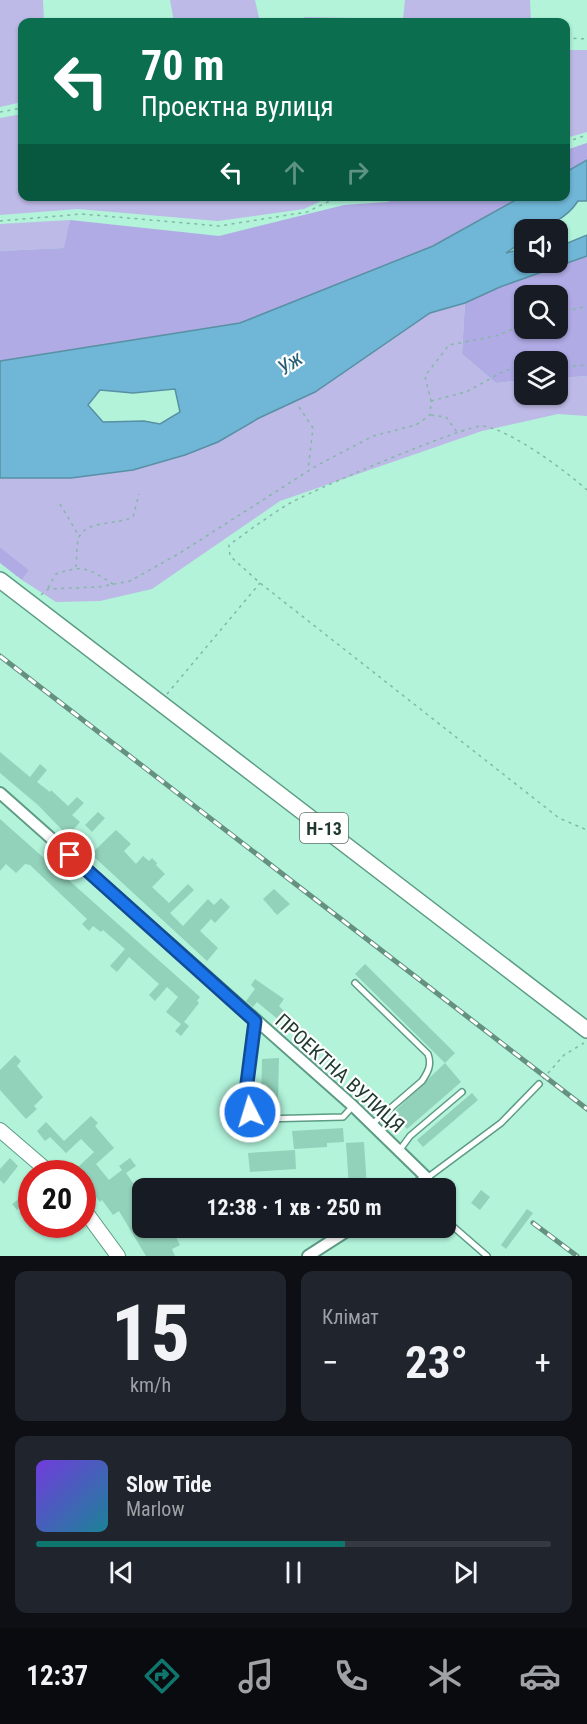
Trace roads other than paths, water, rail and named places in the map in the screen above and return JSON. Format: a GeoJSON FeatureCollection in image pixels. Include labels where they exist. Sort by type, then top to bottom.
{"type":"FeatureCollection","features":[{"type":"Feature","properties":{"kind":"main road","name":"Н-13"},"geometry":{"type":"LineString","coordinates":[[0,580],[587,1030]]}},
{"type":"Feature","properties":{"kind":"main road"},"geometry":{"type":"LineString","coordinates":[[0,1130],[35,1160]]}},
{"type":"Feature","properties":{"kind":"main road"},"geometry":{"type":"LineString","coordinates":[[96,1226],[118,1256]]}},
{"type":"Feature","properties":{"kind":"street","name":"ПРОЕКТНА ВУЛИЦЯ"},"geometry":{"type":"LineString","coordinates":[[0,793],[353,1106],[427,1178]]}},
{"type":"Feature","properties":{"kind":"street"},"geometry":{"type":"LineString","coordinates":[[308,1256],[336,1238]]}},
{"type":"Feature","properties":{"kind":"lane"},"geometry":{"type":"LineString","coordinates":[[356,982],[428,1054],[430,1060],[427,1073],[422,1081],[371,1125]]}},
{"type":"Feature","properties":{"kind":"lane"},"geometry":{"type":"LineString","coordinates":[[255,1021],[246,1091],[250,1112],[261,1119],[343,1117],[353,1106]]}},
{"type":"Feature","properties":{"kind":"lane"},"geometry":{"type":"LineString","coordinates":[[427,1178],[501,1123],[539,1084]]}},
{"type":"Feature","properties":{"kind":"lane"},"geometry":{"type":"LineString","coordinates":[[399,1151],[410,1136],[462,1092]]}},
{"type":"Feature","properties":{"kind":"lane"},"geometry":{"type":"LineString","coordinates":[[456,1229],[487,1256]]}},
{"type":"Feature","properties":{"kind":"water","name":"Уж"},"geometry":{"type":"Polygon","coordinates":[[[587,160],[587,201],[578,201],[560,219],[514,219],[514,248],[506,253],[514,251],[514,273],[539,273],[465,303],[430,313],[315,392],[259,418],[218,442],[185,455],[133,470],[71,478],[0,478],[0,361],[240,323],[433,246],[514,201],[570,201],[570,170],[587,160]],[[175,389],[133,393],[100,390],[88,405],[103,422],[144,421],[160,424],[180,412],[175,389]]]}},
{"type":"Feature","properties":{"kind":"water"},"geometry":{"type":"Polygon","coordinates":[[[587,235],[587,256],[568,263],[568,243],[587,235]]]}},
{"type":"Feature","properties":{"kind":"railway"},"geometry":{"type":"LineString","coordinates":[[0,656],[587,1109]]}},
{"type":"Feature","properties":{"kind":"railway"},"geometry":{"type":"LineString","coordinates":[[533,1223],[577,1256]]}}]}
